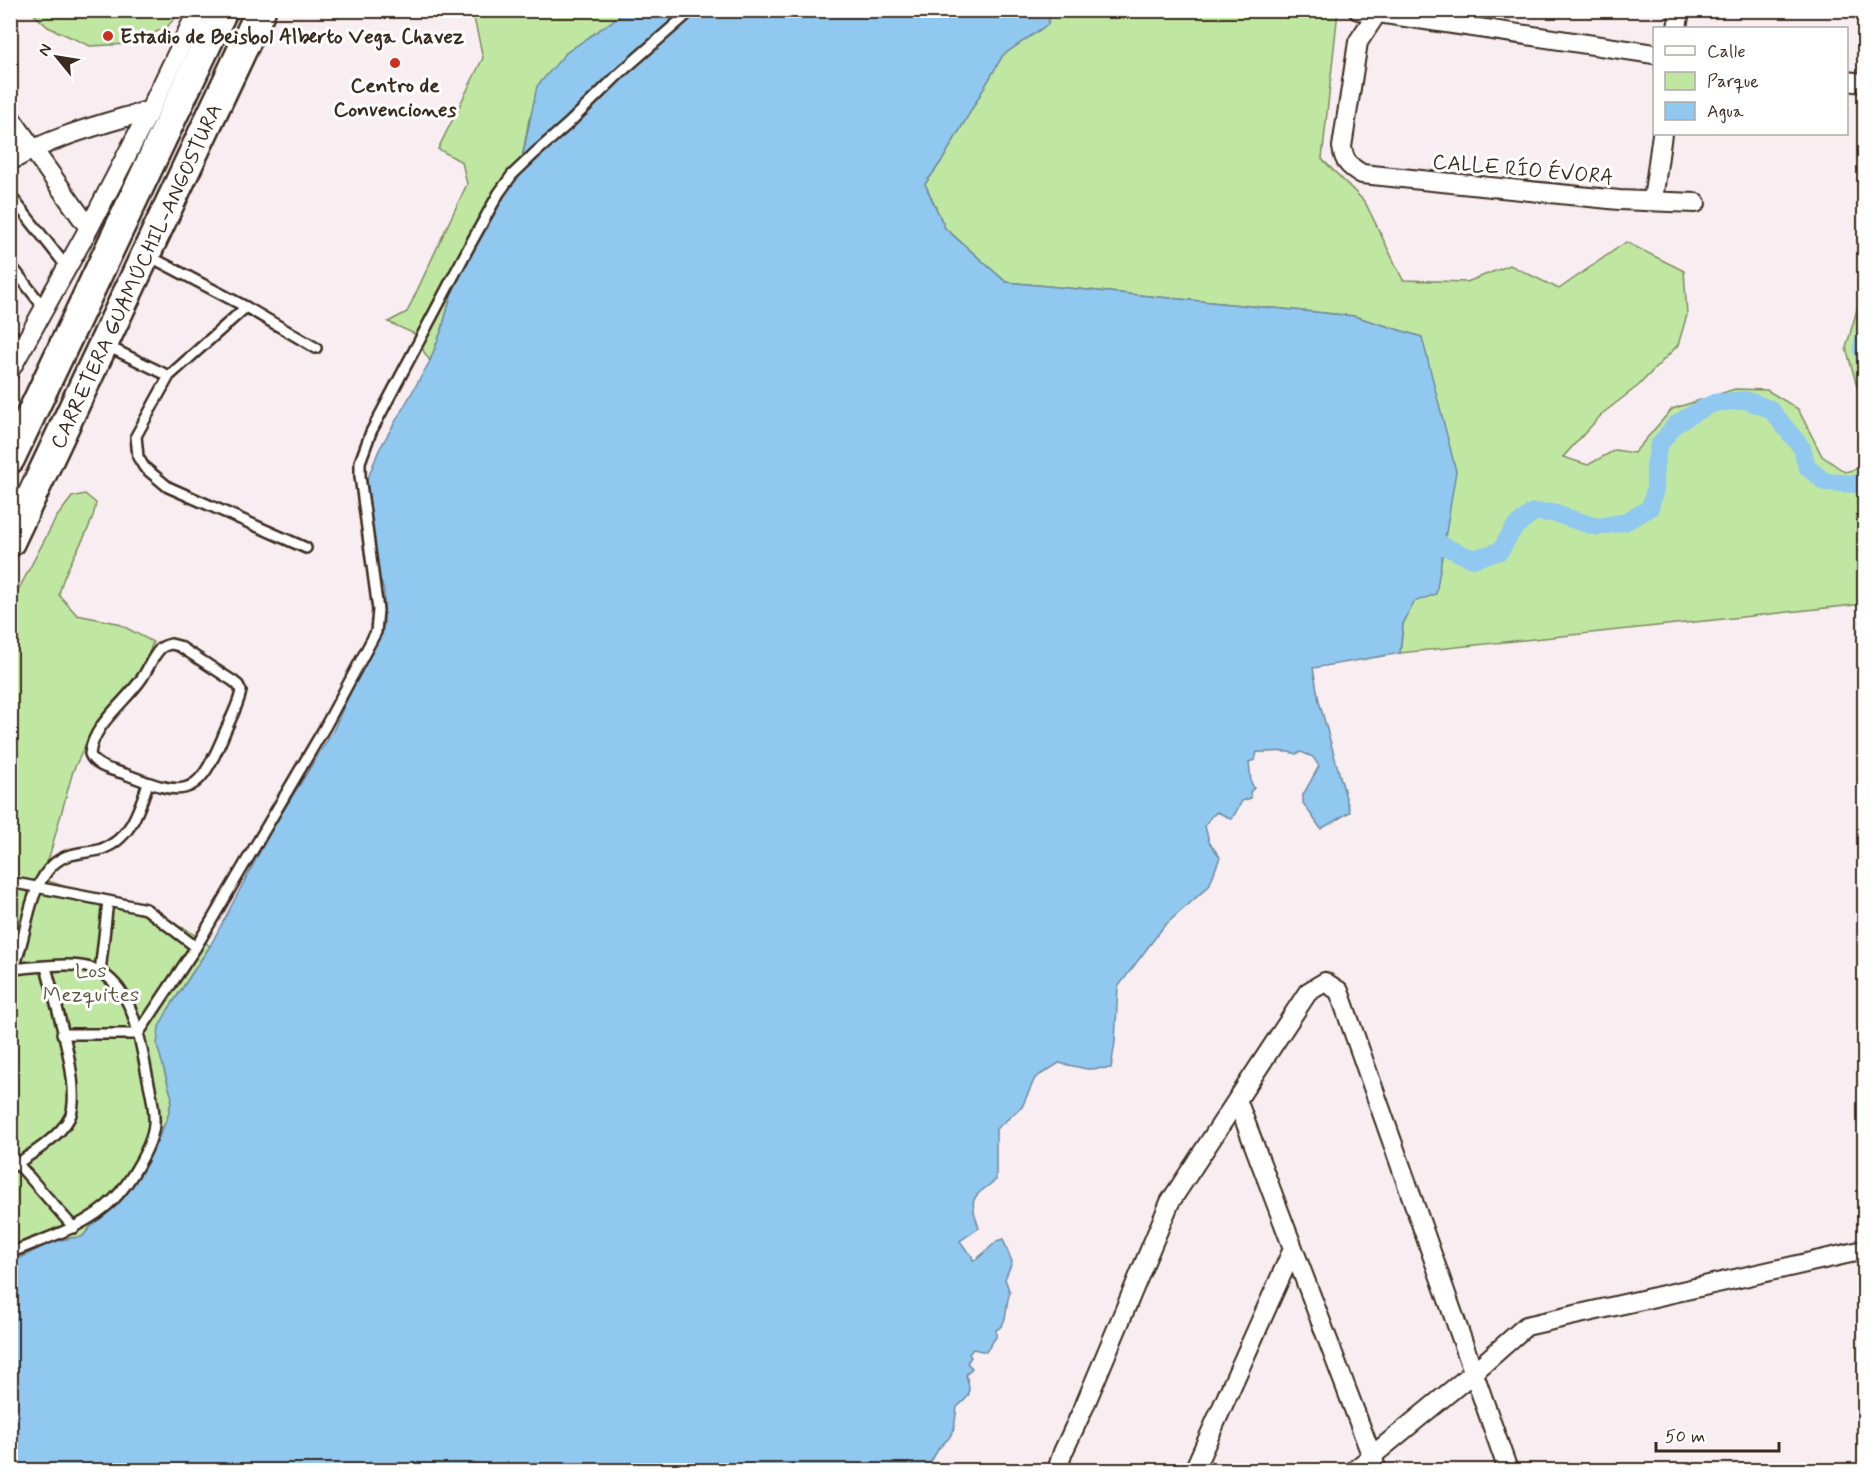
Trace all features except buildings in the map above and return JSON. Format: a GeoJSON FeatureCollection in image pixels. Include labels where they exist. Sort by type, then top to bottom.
{"type":"FeatureCollection","features":[{"type":"Feature","properties":{"kind":"main road","name":"CARRETERA GUAMÚCHIL-ANGOSTURA"},"geometry":{"type":"LineString","coordinates":[[10,459],[223,10]]}},
{"type":"Feature","properties":{"kind":"main road","name":"CARRETERA GUAMÚCHIL-ANGOSTURA"},"geometry":{"type":"LineString","coordinates":[[10,542],[105,345],[261,10]]}},
{"type":"Feature","properties":{"kind":"street"},"geometry":{"type":"LineString","coordinates":[[10,370],[89,228],[150,111],[198,10]]}},
{"type":"Feature","properties":{"kind":"street"},"geometry":{"type":"LineString","coordinates":[[1358,10],[1378,11],[1653,54]]}},
{"type":"Feature","properties":{"kind":"street"},"geometry":{"type":"LineString","coordinates":[[1677,27],[1680,10]]}},
{"type":"Feature","properties":{"kind":"street","name":"CALLE RÍO ÉVORA"},"geometry":{"type":"LineString","coordinates":[[1378,11],[1358,42],[1342,147],[1344,160],[1348,165],[1370,177],[1619,201],[1653,200],[1696,203]]}},
{"type":"Feature","properties":{"kind":"street"},"geometry":{"type":"LineString","coordinates":[[1848,81],[1864,83]]}},
{"type":"Feature","properties":{"kind":"street"},"geometry":{"type":"LineString","coordinates":[[10,161],[65,134],[150,111]]}},
{"type":"Feature","properties":{"kind":"street"},"geometry":{"type":"LineString","coordinates":[[10,117],[89,228]]}},
{"type":"Feature","properties":{"kind":"street"},"geometry":{"type":"LineString","coordinates":[[1653,200],[1662,135]]}},
{"type":"Feature","properties":{"kind":"street"},"geometry":{"type":"LineString","coordinates":[[1057,1470],[1170,1202],[1308,992],[1325,982],[1339,991],[1508,1470]]}},
{"type":"Feature","properties":{"kind":"street"},"geometry":{"type":"LineString","coordinates":[[1237,1100],[1375,1464]]}},
{"type":"Feature","properties":{"kind":"street"},"geometry":{"type":"LineString","coordinates":[[1194,1470],[1293,1250]]}},
{"type":"Feature","properties":{"kind":"street"},"geometry":{"type":"LineString","coordinates":[[1356,1470],[1375,1464],[1526,1326],[1864,1250]]}},
{"type":"Feature","properties":{"kind":"lane"},"geometry":{"type":"LineString","coordinates":[[138,1034],[196,947],[325,727],[376,632],[378,610],[360,462],[371,432],[471,243],[512,175],[620,73],[692,10]]}},
{"type":"Feature","properties":{"kind":"lane"},"geometry":{"type":"LineString","coordinates":[[10,195],[66,266]]}},
{"type":"Feature","properties":{"kind":"lane"},"geometry":{"type":"LineString","coordinates":[[147,255],[246,307],[316,348]]}},
{"type":"Feature","properties":{"kind":"lane"},"geometry":{"type":"LineString","coordinates":[[10,264],[44,308]]}},
{"type":"Feature","properties":{"kind":"lane"},"geometry":{"type":"LineString","coordinates":[[246,307],[169,376],[136,436],[138,457],[144,467],[168,487],[306,548]]}},
{"type":"Feature","properties":{"kind":"lane"},"geometry":{"type":"LineString","coordinates":[[10,332],[22,348]]}},
{"type":"Feature","properties":{"kind":"lane"},"geometry":{"type":"LineString","coordinates":[[105,345],[169,376]]}},
{"type":"Feature","properties":{"kind":"lane"},"geometry":{"type":"LineString","coordinates":[[167,645],[175,645],[233,681],[240,688],[241,694],[217,751],[196,783],[183,789],[165,789],[148,783],[98,764],[92,759],[90,749],[101,728],[135,688],[158,651],[167,645]]}},
{"type":"Feature","properties":{"kind":"lane"},"geometry":{"type":"LineString","coordinates":[[10,1253],[74,1228],[93,1217],[115,1198],[131,1178],[150,1141],[154,1125],[153,1101],[138,1034],[126,999],[110,978],[100,972],[80,966],[12,971],[22,945],[37,888],[50,868],[58,860],[79,852],[99,850],[124,835],[135,820],[148,783]]}},
{"type":"Feature","properties":{"kind":"lane"},"geometry":{"type":"LineString","coordinates":[[10,882],[146,909],[196,947]]}},
{"type":"Feature","properties":{"kind":"lane"},"geometry":{"type":"LineString","coordinates":[[100,972],[108,901]]}},
{"type":"Feature","properties":{"kind":"lane"},"geometry":{"type":"LineString","coordinates":[[15,1165],[63,1128],[73,1109],[70,1065],[46,967]]}},
{"type":"Feature","properties":{"kind":"lane"},"geometry":{"type":"LineString","coordinates":[[62,1034],[138,1034]]}},
{"type":"Feature","properties":{"kind":"lane"},"geometry":{"type":"LineString","coordinates":[[10,1155],[15,1165],[74,1228]]}},
{"type":"Feature","properties":{"kind":"green space","name":"Estadio de Beisbol Alberto Vega Chavez"},"geometry":{"type":"Polygon","coordinates":[[[30,11],[181,11],[167,27],[130,44],[90,46],[48,27],[30,11]]]}},
{"type":"Feature","properties":{"kind":"green space"},"geometry":{"type":"Polygon","coordinates":[[[458,11],[627,11],[566,53],[529,119],[522,159],[451,296],[430,361],[417,335],[388,322],[407,312],[467,184],[462,162],[438,149],[483,58],[474,18],[458,11]]]}},
{"type":"Feature","properties":{"kind":"green space"},"geometry":{"type":"Polygon","coordinates":[[[1050,11],[1338,11],[1322,159],[1365,202],[1403,280],[1467,282],[1510,265],[1559,289],[1626,242],[1684,271],[1687,315],[1678,345],[1638,386],[1603,413],[1563,457],[1588,465],[1615,450],[1634,453],[1672,409],[1735,389],[1767,390],[1798,409],[1822,456],[1845,472],[1864,467],[1864,604],[1400,653],[1403,624],[1414,602],[1422,337],[1354,316],[1006,282],[945,228],[925,184],[943,159],[1003,55],[1048,24],[1050,11]]]}},
{"type":"Feature","properties":{"kind":"green space"},"geometry":{"type":"Polygon","coordinates":[[[1864,285],[1864,410],[1846,348],[1864,285]]]}},
{"type":"Feature","properties":{"kind":"green space","name":"Los Mezquites"},"geometry":{"type":"Polygon","coordinates":[[[85,494],[96,503],[93,515],[67,571],[59,595],[77,615],[117,623],[153,642],[143,669],[97,721],[73,771],[43,879],[186,929],[210,946],[168,1010],[164,1070],[172,1097],[168,1116],[157,1142],[118,1205],[96,1221],[82,1237],[54,1242],[11,1264],[11,604],[56,518],[72,497],[85,494]]]}},
{"type":"Feature","properties":{"kind":"water"},"geometry":{"type":"Polygon","coordinates":[[[627,11],[1050,11],[1048,24],[1003,55],[943,159],[925,184],[945,228],[1006,282],[1354,316],[1422,337],[1456,471],[1436,594],[1414,602],[1403,624],[1400,653],[1313,668],[1319,701],[1350,812],[1321,829],[1303,803],[1303,795],[1319,766],[1313,757],[1301,752],[1296,754],[1281,751],[1257,752],[1255,760],[1249,762],[1251,782],[1254,788],[1250,792],[1251,798],[1242,801],[1232,819],[1217,812],[1205,826],[1209,842],[1220,857],[1209,886],[1164,926],[1118,987],[1111,1068],[1087,1069],[1059,1063],[1035,1078],[1022,1107],[996,1129],[996,1180],[974,1199],[974,1210],[979,1228],[960,1241],[973,1260],[997,1241],[1003,1239],[1012,1262],[1005,1279],[1010,1293],[1005,1318],[996,1330],[996,1337],[986,1352],[973,1349],[969,1354],[971,1357],[967,1363],[972,1368],[966,1375],[969,1386],[968,1396],[957,1407],[954,1429],[949,1438],[939,1448],[926,1470],[11,1470],[11,1264],[54,1242],[82,1237],[96,1221],[118,1205],[157,1142],[168,1116],[172,1098],[157,1045],[159,1027],[210,946],[272,829],[333,731],[384,624],[384,591],[374,562],[367,480],[379,450],[430,361],[463,264],[522,159],[537,86],[566,53],[627,11]]]}},
{"type":"Feature","properties":{"kind":"waterway"},"geometry":{"type":"LineString","coordinates":[[1864,337],[1862,350],[1864,356]]}},
{"type":"Feature","properties":{"kind":"waterway"},"geometry":{"type":"LineString","coordinates":[[1421,536],[1473,559],[1500,551],[1514,528],[1533,512],[1553,513],[1597,527],[1625,522],[1650,508],[1655,489],[1655,465],[1659,445],[1675,425],[1714,403],[1745,400],[1770,409],[1802,448],[1807,467],[1825,482],[1856,484],[1864,480]]}},
{"type":"Feature","properties":{"kind":"place","name":"Estadio de Beisbol Alberto Vega Chavez"},"geometry":{"type":"Point","coordinates":[108,36]}},
{"type":"Feature","properties":{"kind":"place","name":"Centro de Convenciones"},"geometry":{"type":"Point","coordinates":[395,63]}}]}
